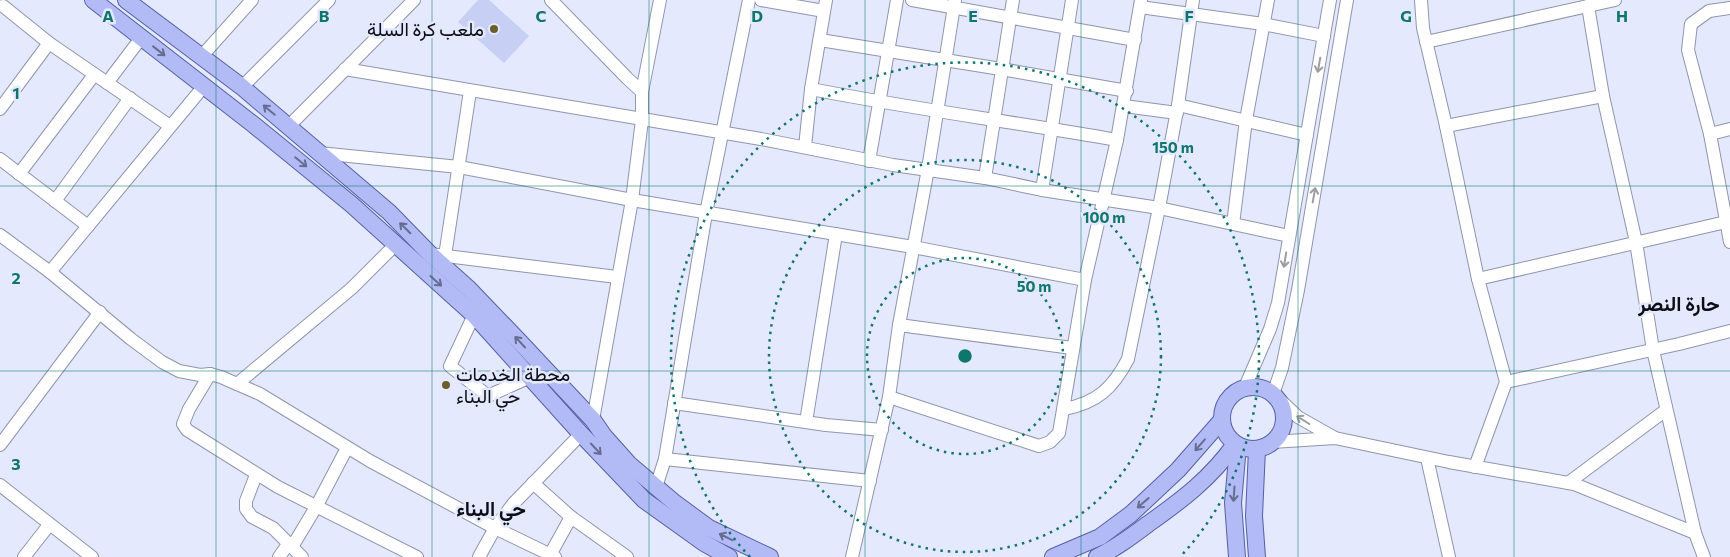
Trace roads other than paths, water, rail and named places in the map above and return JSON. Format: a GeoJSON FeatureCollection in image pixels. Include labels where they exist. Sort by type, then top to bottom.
{"type":"FeatureCollection","features":[{"type":"Feature","properties":{"kind":"main road"},"geometry":{"type":"LineString","coordinates":[[93,0],[351,204],[474,315],[644,500],[704,543],[728,557]]}},
{"type":"Feature","properties":{"kind":"main road"},"geometry":{"type":"LineString","coordinates":[[133,2],[201,57],[242,87],[437,255],[593,420],[604,436],[629,464],[675,503],[709,528],[770,557]]}},
{"type":"Feature","properties":{"kind":"main road"},"geometry":{"type":"LineString","coordinates":[[1255,386],[1265,389],[1274,395],[1284,412],[1284,420],[1278,436],[1272,442],[1257,449],[1247,449],[1237,445],[1228,438],[1223,430],[1221,421],[1225,404],[1230,396],[1245,387],[1255,386]]}},
{"type":"Feature","properties":{"kind":"main road"},"geometry":{"type":"LineString","coordinates":[[1053,557],[1100,537],[1131,514],[1178,470],[1221,421]]}},
{"type":"Feature","properties":{"kind":"main road"},"geometry":{"type":"LineString","coordinates":[[1096,557],[1126,540],[1186,497],[1221,464],[1237,445]]}},
{"type":"Feature","properties":{"kind":"main road"},"geometry":{"type":"LineString","coordinates":[[1237,445],[1233,503],[1237,557]]}},
{"type":"Feature","properties":{"kind":"main road"},"geometry":{"type":"LineString","coordinates":[[1257,449],[1254,516],[1257,557]]}},
{"type":"Feature","properties":{"kind":"street"},"geometry":{"type":"LineString","coordinates":[[201,57],[252,0]]}},
{"type":"Feature","properties":{"kind":"street"},"geometry":{"type":"LineString","coordinates":[[242,87],[329,0]]}},
{"type":"Feature","properties":{"kind":"street"},"geometry":{"type":"LineString","coordinates":[[288,126],[414,0]]}},
{"type":"Feature","properties":{"kind":"street"},"geometry":{"type":"LineString","coordinates":[[552,0],[626,78],[642,92]]}},
{"type":"Feature","properties":{"kind":"street"},"geometry":{"type":"LineString","coordinates":[[593,420],[632,200],[642,120],[642,92],[660,0]]}},
{"type":"Feature","properties":{"kind":"street"},"geometry":{"type":"LineString","coordinates":[[656,487],[665,459],[706,213],[749,0]]}},
{"type":"Feature","properties":{"kind":"street"},"geometry":{"type":"LineString","coordinates":[[761,0],[825,6],[811,89],[805,147]]}},
{"type":"Feature","properties":{"kind":"street"},"geometry":{"type":"LineString","coordinates":[[869,161],[897,0]]}},
{"type":"Feature","properties":{"kind":"street"},"geometry":{"type":"LineString","coordinates":[[912,0],[954,3],[1010,17],[1135,40]]}},
{"type":"Feature","properties":{"kind":"street"},"geometry":{"type":"LineString","coordinates":[[985,178],[1013,0]]}},
{"type":"Feature","properties":{"kind":"street"},"geometry":{"type":"LineString","coordinates":[[1042,190],[1072,0]]}},
{"type":"Feature","properties":{"kind":"street"},"geometry":{"type":"LineString","coordinates":[[1233,224],[1246,120],[1268,0]]}},
{"type":"Feature","properties":{"kind":"street"},"geometry":{"type":"LineString","coordinates":[[1245,387],[1270,329],[1278,303],[1330,0]]}},
{"type":"Feature","properties":{"kind":"street"},"geometry":{"type":"LineString","coordinates":[[1336,438],[1298,417],[1274,395],[1282,368],[1298,290],[1347,0]]}},
{"type":"Feature","properties":{"kind":"street"},"geometry":{"type":"LineString","coordinates":[[1421,0],[1423,28],[1478,279],[1506,382],[1475,467]]}},
{"type":"Feature","properties":{"kind":"street"},"geometry":{"type":"LineString","coordinates":[[1426,42],[1615,0]]}},
{"type":"Feature","properties":{"kind":"street"},"geometry":{"type":"LineString","coordinates":[[852,557],[889,397],[899,325],[928,170],[954,3]]}},
{"type":"Feature","properties":{"kind":"street"},"geometry":{"type":"LineString","coordinates":[[889,397],[1039,446],[1050,442],[1059,433],[1084,280],[1104,200],[1124,106],[1141,3],[1192,6],[1263,24],[1324,36]]}},
{"type":"Feature","properties":{"kind":"street"},"geometry":{"type":"LineString","coordinates":[[3,5],[49,43],[170,126]]}},
{"type":"Feature","properties":{"kind":"street"},"geometry":{"type":"LineString","coordinates":[[1064,409],[1077,407],[1098,398],[1118,377],[1128,359],[1178,109],[1192,6]]}},
{"type":"Feature","properties":{"kind":"street"},"geometry":{"type":"LineString","coordinates":[[1588,6],[1603,96],[1636,242],[1653,350],[1695,533],[1704,557]]}},
{"type":"Feature","properties":{"kind":"street"},"geometry":{"type":"LineString","coordinates":[[1730,8],[1709,11],[1691,24],[1688,50],[1710,134],[1730,242]]}},
{"type":"Feature","properties":{"kind":"street"},"geometry":{"type":"LineString","coordinates":[[107,83],[141,38]]}},
{"type":"Feature","properties":{"kind":"street"},"geometry":{"type":"LineString","coordinates":[[820,40],[1127,91]]}},
{"type":"Feature","properties":{"kind":"street"},"geometry":{"type":"LineString","coordinates":[[0,109],[49,43]]}},
{"type":"Feature","properties":{"kind":"street"},"geometry":{"type":"LineString","coordinates":[[345,69],[805,147],[869,161],[985,178],[1042,190],[1159,208],[1289,236]]}},
{"type":"Feature","properties":{"kind":"street"},"geometry":{"type":"LineString","coordinates":[[18,174],[94,75]]}},
{"type":"Feature","properties":{"kind":"street"},"geometry":{"type":"LineString","coordinates":[[50,272],[204,86]]}},
{"type":"Feature","properties":{"kind":"street"},"geometry":{"type":"LineString","coordinates":[[811,89],[1117,140]]}},
{"type":"Feature","properties":{"kind":"street"},"geometry":{"type":"LineString","coordinates":[[470,91],[459,166],[437,255],[617,277]]}},
{"type":"Feature","properties":{"kind":"street"},"geometry":{"type":"LineString","coordinates":[[1446,126],[1603,96]]}},
{"type":"Feature","properties":{"kind":"street"},"geometry":{"type":"LineString","coordinates":[[55,201],[130,98]]}},
{"type":"Feature","properties":{"kind":"street"},"geometry":{"type":"LineString","coordinates":[[1124,106],[1178,109],[1246,120],[1307,135]]}},
{"type":"Feature","properties":{"kind":"street"},"geometry":{"type":"LineString","coordinates":[[1710,134],[1730,129]]}},
{"type":"Feature","properties":{"kind":"street"},"geometry":{"type":"LineString","coordinates":[[319,153],[459,166],[632,200],[914,247],[1084,280]]}},
{"type":"Feature","properties":{"kind":"street"},"geometry":{"type":"LineString","coordinates":[[0,159],[88,226]]}},
{"type":"Feature","properties":{"kind":"street"},"geometry":{"type":"LineString","coordinates":[[1478,279],[1726,222]]}},
{"type":"Feature","properties":{"kind":"street"},"geometry":{"type":"LineString","coordinates":[[806,422],[836,234]]}},
{"type":"Feature","properties":{"kind":"street"},"geometry":{"type":"LineString","coordinates":[[0,235],[50,272],[162,362],[179,371],[210,374],[260,394],[370,461],[495,528],[553,556],[571,517]]}},
{"type":"Feature","properties":{"kind":"street"},"geometry":{"type":"LineString","coordinates":[[237,384],[352,288],[396,244]]}},
{"type":"Feature","properties":{"kind":"street"},"geometry":{"type":"LineString","coordinates":[[0,445],[100,312]]}},
{"type":"Feature","properties":{"kind":"street"},"geometry":{"type":"LineString","coordinates":[[474,315],[450,366],[488,396],[530,377]]}},
{"type":"Feature","properties":{"kind":"street"},"geometry":{"type":"LineString","coordinates":[[899,325],[1072,348]]}},
{"type":"Feature","properties":{"kind":"street"},"geometry":{"type":"LineString","coordinates":[[1506,382],[1730,331]]}},
{"type":"Feature","properties":{"kind":"street"},"geometry":{"type":"LineString","coordinates":[[210,374],[189,409],[184,426],[189,432],[256,474],[417,557]]}},
{"type":"Feature","properties":{"kind":"street"},"geometry":{"type":"LineString","coordinates":[[674,403],[806,422],[882,430]]}},
{"type":"Feature","properties":{"kind":"street"},"geometry":{"type":"LineString","coordinates":[[1568,483],[1666,410]]}},
{"type":"Feature","properties":{"kind":"street"},"geometry":{"type":"LineString","coordinates":[[479,557],[495,528],[513,504],[582,434]]}},
{"type":"Feature","properties":{"kind":"street"},"geometry":{"type":"LineString","coordinates":[[1272,442],[1336,438],[1427,458],[1568,483],[1695,533]]}},
{"type":"Feature","properties":{"kind":"street"},"geometry":{"type":"LineString","coordinates":[[279,557],[291,545],[316,506],[348,448]]}},
{"type":"Feature","properties":{"kind":"street"},"geometry":{"type":"LineString","coordinates":[[1427,458],[1449,557]]}},
{"type":"Feature","properties":{"kind":"street"},"geometry":{"type":"LineString","coordinates":[[665,459],[870,481]]}},
{"type":"Feature","properties":{"kind":"street"},"geometry":{"type":"LineString","coordinates":[[256,474],[246,501],[246,509],[252,517],[273,528],[302,557]]}},
{"type":"Feature","properties":{"kind":"street"},"geometry":{"type":"LineString","coordinates":[[533,483],[571,517],[627,557]]}},
{"type":"Feature","properties":{"kind":"street"},"geometry":{"type":"LineString","coordinates":[[0,485],[92,557]]}},
{"type":"Feature","properties":{"kind":"street"},"geometry":{"type":"LineString","coordinates":[[24,557],[49,525]]}},
{"type":"Feature","properties":{"kind":"place","name":"ملعب كرة السلة"},"geometry":{"type":"Point","coordinates":[494,29]}},
{"type":"Feature","properties":{"kind":"place","name":"محطة الخدمات حي البناء"},"geometry":{"type":"Point","coordinates":[446,385]}},
{"type":"Feature","properties":{"kind":"district","name":"حارة النصر"},"geometry":{"type":"Point","coordinates":[1679,304]}},
{"type":"Feature","properties":{"kind":"district","name":"حي البناء"},"geometry":{"type":"Point","coordinates":[491,509]}}]}
